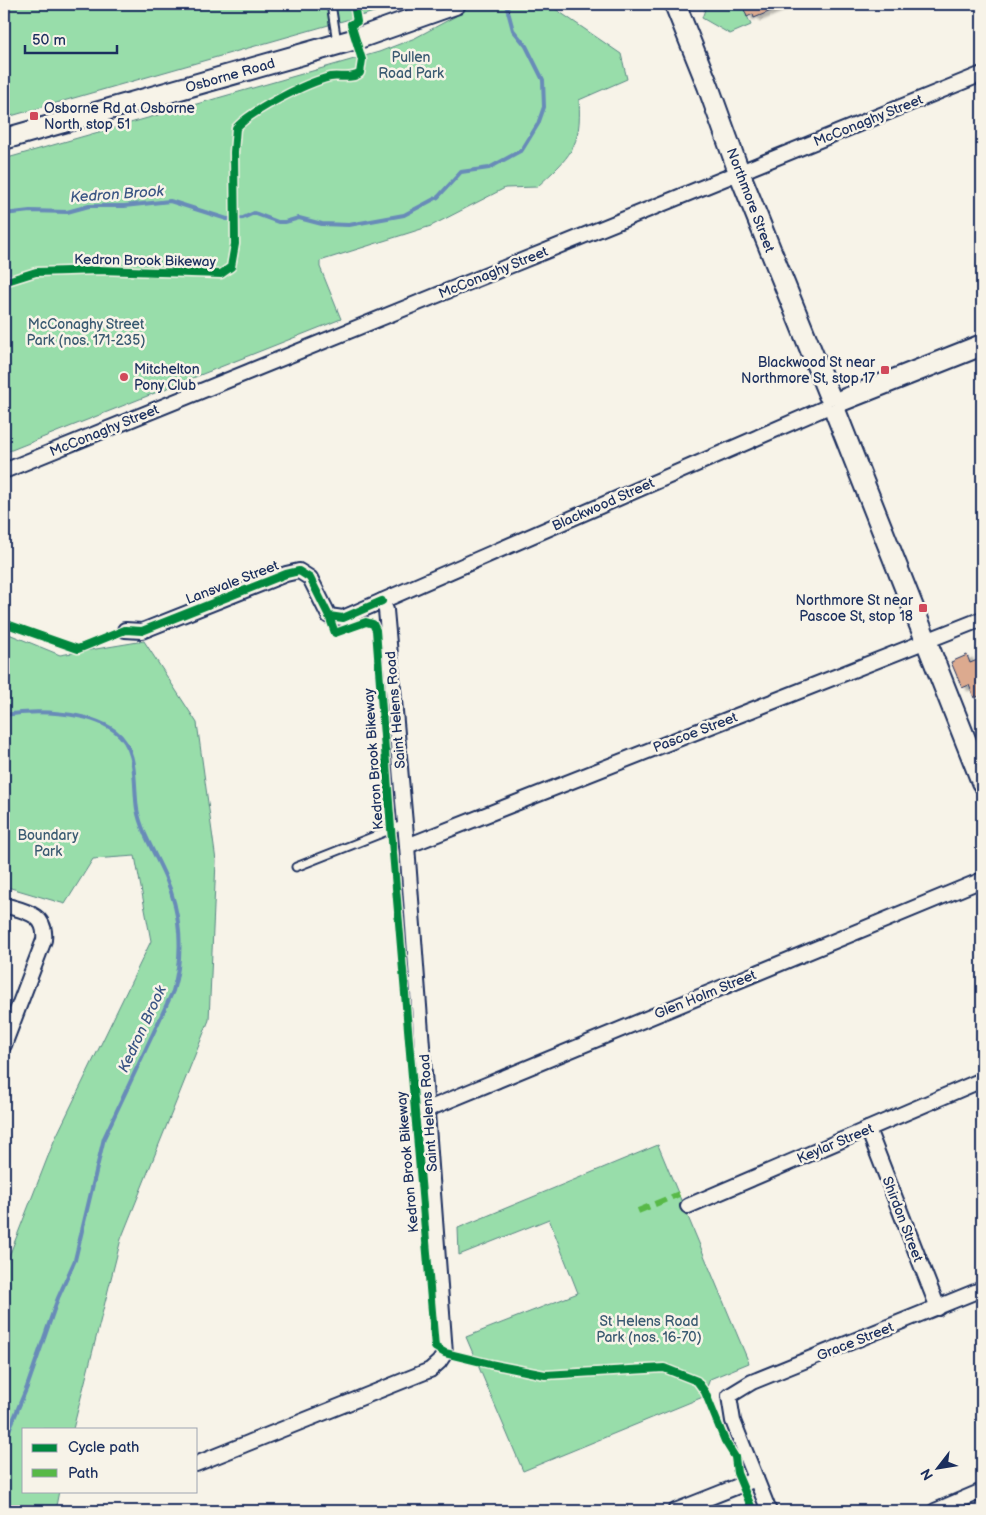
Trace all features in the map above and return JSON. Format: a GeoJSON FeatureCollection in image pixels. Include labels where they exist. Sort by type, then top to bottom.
{"type":"FeatureCollection","features":[{"type":"Feature","properties":{"kind":"street","name":"Northmore Street"},"geometry":{"type":"LineString","coordinates":[[674,4],[982,782]]}},
{"type":"Feature","properties":{"kind":"street","name":"Osborne Road"},"geometry":{"type":"LineString","coordinates":[[4,139],[338,45],[447,7]]}},
{"type":"Feature","properties":{"kind":"street","name":"McConaghy Street"},"geometry":{"type":"LineString","coordinates":[[4,471],[982,74]]}},
{"type":"Feature","properties":{"kind":"street","name":"Blackwood Street"},"geometry":{"type":"LineString","coordinates":[[382,601],[833,404],[982,345]]}},
{"type":"Feature","properties":{"kind":"street","name":"Lansvale Street"},"geometry":{"type":"LineString","coordinates":[[125,630],[142,631],[286,574],[299,571],[310,578],[329,616],[343,618],[382,601]]}},
{"type":"Feature","properties":{"kind":"street","name":"Saint Helens Road"},"geometry":{"type":"LineString","coordinates":[[198,1463],[430,1370],[439,1362],[445,1352],[407,846],[386,610],[382,601]]}},
{"type":"Feature","properties":{"kind":"street","name":"Pascoe Street"},"geometry":{"type":"LineString","coordinates":[[407,846],[982,619]]}},
{"type":"Feature","properties":{"kind":"street","name":"Glen Holm Street"},"geometry":{"type":"LineString","coordinates":[[428,1109],[982,880]]}},
{"type":"Feature","properties":{"kind":"street"},"geometry":{"type":"LineString","coordinates":[[4,905],[32,913],[43,923],[44,940],[4,1045]]}},
{"type":"Feature","properties":{"kind":"street","name":"Keylar Street"},"geometry":{"type":"LineString","coordinates":[[688,1206],[982,1080]]}},
{"type":"Feature","properties":{"kind":"street","name":"Shirdon Street"},"geometry":{"type":"LineString","coordinates":[[868,1129],[938,1308]]}},
{"type":"Feature","properties":{"kind":"street","name":"Grace Street"},"geometry":{"type":"LineString","coordinates":[[756,1479],[733,1421],[729,1396],[752,1382],[982,1289]]}},
{"type":"Feature","properties":{"kind":"street"},"geometry":{"type":"LineString","coordinates":[[675,1511],[756,1479],[769,1511]]}},
{"type":"Feature","properties":{"kind":"street"},"geometry":{"type":"LineString","coordinates":[[935,1511],[982,1491]]}},
{"type":"Feature","properties":{"kind":"lane"},"geometry":{"type":"LineString","coordinates":[[331,4],[338,45]]}},
{"type":"Feature","properties":{"kind":"lane"},"geometry":{"type":"LineString","coordinates":[[296,867],[405,824]]}},
{"type":"Feature","properties":{"kind":"green space"},"geometry":{"type":"Polygon","coordinates":[[[4,4],[402,4],[4,118],[4,4]]]}},
{"type":"Feature","properties":{"kind":"green space"},"geometry":{"type":"Polygon","coordinates":[[[448,4],[548,4],[621,54],[627,79],[579,100],[578,129],[572,150],[566,159],[537,187],[505,188],[431,226],[320,261],[320,267],[341,319],[4,453],[4,159],[379,52],[415,38],[456,16],[448,4]]]}},
{"type":"Feature","properties":{"kind":"green space"},"geometry":{"type":"Polygon","coordinates":[[[707,4],[742,4],[751,25],[730,34],[702,18],[707,4]]]}},
{"type":"Feature","properties":{"kind":"green space","name":"Boundary Park"},"geometry":{"type":"Polygon","coordinates":[[[4,632],[60,655],[144,641],[197,723],[216,861],[209,1020],[121,1239],[73,1428],[22,1428],[22,1492],[59,1492],[55,1511],[4,1511],[4,1269],[54,1141],[151,941],[135,856],[93,859],[65,904],[4,886],[4,632]]]}},
{"type":"Feature","properties":{"kind":"green space","name":"St Helens Road Park (nos. 16-70)"},"geometry":{"type":"Polygon","coordinates":[[[658,1145],[749,1363],[710,1379],[703,1397],[523,1471],[466,1337],[578,1293],[549,1219],[459,1255],[458,1228],[658,1145]]]}},
{"type":"Feature","properties":{"kind":"building"},"geometry":{"type":"Polygon","coordinates":[[[742,4],[788,4],[754,18],[753,14],[747,17],[742,4]]]}},
{"type":"Feature","properties":{"kind":"building"},"geometry":{"type":"Polygon","coordinates":[[[967,655],[970,663],[980,659],[982,665],[982,695],[974,698],[969,685],[962,688],[951,662],[967,655]]]}},
{"type":"Feature","properties":{"kind":"waterway","name":"Kedron Brook"},"geometry":{"type":"LineString","coordinates":[[4,214],[30,211],[67,212],[89,206],[124,206],[170,201],[227,219],[243,218],[254,213],[278,222],[299,218],[322,224],[349,225],[404,215],[438,197],[461,172],[489,168],[522,150],[538,124],[544,107],[543,80],[526,46],[513,30],[506,4]]}},
{"type":"Feature","properties":{"kind":"waterway","name":"Kedron Brook"},"geometry":{"type":"LineString","coordinates":[[4,715],[46,713],[77,716],[104,724],[123,738],[134,767],[139,818],[165,876],[175,904],[180,948],[173,991],[104,1138],[75,1260],[58,1298],[27,1387],[4,1442]]}},
{"type":"Feature","properties":{"kind":"marked path"},"geometry":{"type":"LineString","coordinates":[[638,1211],[679,1194]]}},
{"type":"Feature","properties":{"kind":"cycle path","name":"Kedron Brook Bikeway"},"geometry":{"type":"LineString","coordinates":[[4,282],[36,272],[99,270],[221,274],[231,267],[235,244],[234,152],[236,128],[254,113],[307,85],[330,77],[349,77],[360,73],[362,60],[351,24],[357,22],[354,4]]}},
{"type":"Feature","properties":{"kind":"cycle path"},"geometry":{"type":"LineString","coordinates":[[4,623],[78,649],[125,630],[142,631],[286,574],[299,571],[310,578],[329,616],[343,618],[382,601]]}},
{"type":"Feature","properties":{"kind":"cycle path","name":"Kedron Brook Bikeway"},"geometry":{"type":"LineString","coordinates":[[329,616],[335,633],[366,622],[373,624],[376,630],[435,1347],[445,1353],[545,1375],[664,1368],[697,1381],[705,1392],[725,1441],[735,1457],[737,1473],[753,1511]]}},
{"type":"Feature","properties":{"kind":"place","name":"Osborne Rd at Osborne North, stop 51"},"geometry":{"type":"Point","coordinates":[34,116]}},
{"type":"Feature","properties":{"kind":"place","name":"Blackwood St near Northmore St, stop 17"},"geometry":{"type":"Point","coordinates":[885,370]}},
{"type":"Feature","properties":{"kind":"place","name":"Mitchelton Pony Club"},"geometry":{"type":"Point","coordinates":[124,377]}},
{"type":"Feature","properties":{"kind":"place","name":"Northmore St near Pascoe St, stop 18"},"geometry":{"type":"Point","coordinates":[923,608]}},
{"type":"Feature","properties":{"kind":"park label","name":"Pullen Road Park"},"geometry":{"type":"Point","coordinates":[411,66]}},
{"type":"Feature","properties":{"kind":"park label","name":"McConaghy Street Park (nos. 171-235)"},"geometry":{"type":"Point","coordinates":[86,332]}}]}
